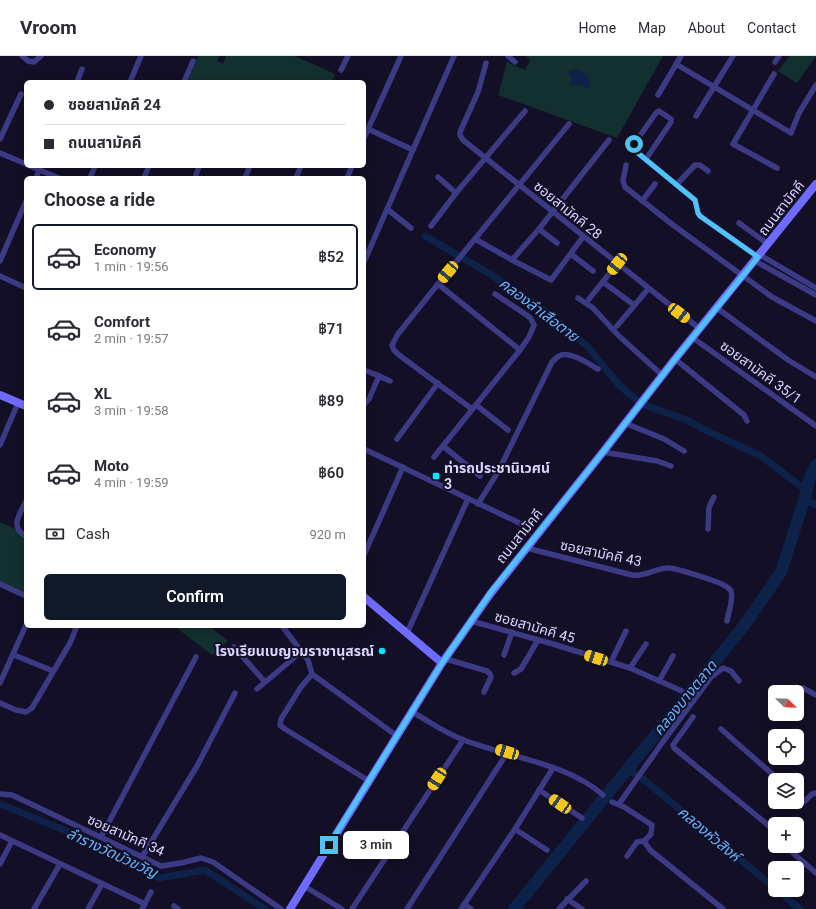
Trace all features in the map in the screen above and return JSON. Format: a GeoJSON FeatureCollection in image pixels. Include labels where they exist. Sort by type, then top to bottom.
{"type":"FeatureCollection","features":[{"type":"Feature","properties":{"kind":"main road","name":"ถนนสามัคคี"},"geometry":{"type":"LineString","coordinates":[[290,909],[444,661],[491,592],[603,452],[662,375],[758,258],[816,184]]}},
{"type":"Feature","properties":{"kind":"main road"},"geometry":{"type":"LineString","coordinates":[[0,395],[22,404]]}},
{"type":"Feature","properties":{"kind":"main road"},"geometry":{"type":"LineString","coordinates":[[366,599],[407,633],[444,661]]}},
{"type":"Feature","properties":{"kind":"street"},"geometry":{"type":"LineString","coordinates":[[22,56],[28,61],[34,62],[41,56]]}},
{"type":"Feature","properties":{"kind":"street"},"geometry":{"type":"LineString","coordinates":[[131,80],[141,56]]}},
{"type":"Feature","properties":{"kind":"street"},"geometry":{"type":"LineString","coordinates":[[341,70],[348,56]]}},
{"type":"Feature","properties":{"kind":"street"},"geometry":{"type":"LineString","coordinates":[[366,134],[400,56]]}},
{"type":"Feature","properties":{"kind":"street"},"geometry":{"type":"LineString","coordinates":[[366,257],[454,56]]}},
{"type":"Feature","properties":{"kind":"street"},"geometry":{"type":"LineString","coordinates":[[508,56],[515,62]]}},
{"type":"Feature","properties":{"kind":"street"},"geometry":{"type":"LineString","coordinates":[[658,95],[680,56]]}},
{"type":"Feature","properties":{"kind":"street"},"geometry":{"type":"LineString","coordinates":[[696,116],[733,56]]}},
{"type":"Feature","properties":{"kind":"street"},"geometry":{"type":"LineString","coordinates":[[775,62],[779,56]]}},
{"type":"Feature","properties":{"kind":"street"},"geometry":{"type":"LineString","coordinates":[[185,80],[193,61]]}},
{"type":"Feature","properties":{"kind":"street","name":"ซอยสามัคคี 28"},"geometry":{"type":"LineString","coordinates":[[486,63],[479,90],[460,132],[460,137],[583,237],[700,329]]}},
{"type":"Feature","properties":{"kind":"street"},"geometry":{"type":"LineString","coordinates":[[676,64],[791,133],[799,113],[816,85]]}},
{"type":"Feature","properties":{"kind":"street"},"geometry":{"type":"LineString","coordinates":[[78,80],[82,69]]}},
{"type":"Feature","properties":{"kind":"street"},"geometry":{"type":"LineString","coordinates":[[774,74],[733,144],[777,168]]}},
{"type":"Feature","properties":{"kind":"street"},"geometry":{"type":"LineString","coordinates":[[0,139],[21,94]]}},
{"type":"Feature","properties":{"kind":"street"},"geometry":{"type":"LineString","coordinates":[[431,226],[485,158],[525,111]]}},
{"type":"Feature","properties":{"kind":"street"},"geometry":{"type":"LineString","coordinates":[[646,159],[671,122],[671,119],[659,111],[656,113],[633,149],[695,200],[700,216],[758,258],[816,295]]}},
{"type":"Feature","properties":{"kind":"street"},"geometry":{"type":"LineString","coordinates":[[508,430],[399,355],[394,350],[392,345],[398,334],[438,284],[569,124]]}},
{"type":"Feature","properties":{"kind":"street"},"geometry":{"type":"LineString","coordinates":[[368,129],[413,150]]}},
{"type":"Feature","properties":{"kind":"street"},"geometry":{"type":"LineString","coordinates":[[512,260],[553,212],[609,140]]}},
{"type":"Feature","properties":{"kind":"street"},"geometry":{"type":"LineString","coordinates":[[0,153],[24,163]]}},
{"type":"Feature","properties":{"kind":"street"},"geometry":{"type":"LineString","coordinates":[[626,165],[623,176],[624,185],[642,201],[772,297],[816,321]]}},
{"type":"Feature","properties":{"kind":"street"},"geometry":{"type":"LineString","coordinates":[[677,184],[695,165],[700,165],[708,171]]}},
{"type":"Feature","properties":{"kind":"street"},"geometry":{"type":"LineString","coordinates":[[40,168],[55,176]]}},
{"type":"Feature","properties":{"kind":"street"},"geometry":{"type":"LineString","coordinates":[[438,177],[456,194]]}},
{"type":"Feature","properties":{"kind":"street"},"geometry":{"type":"LineString","coordinates":[[642,201],[655,184]]}},
{"type":"Feature","properties":{"kind":"street"},"geometry":{"type":"LineString","coordinates":[[0,261],[24,206]]}},
{"type":"Feature","properties":{"kind":"street"},"geometry":{"type":"LineString","coordinates":[[387,208],[411,228]]}},
{"type":"Feature","properties":{"kind":"street"},"geometry":{"type":"LineString","coordinates":[[739,223],[768,244]]}},
{"type":"Feature","properties":{"kind":"street"},"geometry":{"type":"LineString","coordinates":[[539,229],[557,243]]}},
{"type":"Feature","properties":{"kind":"street"},"geometry":{"type":"LineString","coordinates":[[475,239],[551,280],[583,237]]}},
{"type":"Feature","properties":{"kind":"street"},"geometry":{"type":"LineString","coordinates":[[571,254],[593,272]]}},
{"type":"Feature","properties":{"kind":"street"},"geometry":{"type":"LineString","coordinates":[[758,258],[816,288]]}},
{"type":"Feature","properties":{"kind":"street"},"geometry":{"type":"LineString","coordinates":[[590,299],[617,264]]}},
{"type":"Feature","properties":{"kind":"street"},"geometry":{"type":"LineString","coordinates":[[0,276],[24,287]]}},
{"type":"Feature","properties":{"kind":"street"},"geometry":{"type":"LineString","coordinates":[[603,282],[634,306]]}},
{"type":"Feature","properties":{"kind":"street"},"geometry":{"type":"LineString","coordinates":[[438,284],[520,350]]}},
{"type":"Feature","properties":{"kind":"street"},"geometry":{"type":"LineString","coordinates":[[618,326],[648,289]]}},
{"type":"Feature","properties":{"kind":"street"},"geometry":{"type":"LineString","coordinates":[[434,457],[520,350],[529,338],[534,325],[531,319],[496,294]]}},
{"type":"Feature","properties":{"kind":"street"},"geometry":{"type":"LineString","coordinates":[[578,298],[593,308],[619,336],[662,375]]}},
{"type":"Feature","properties":{"kind":"street"},"geometry":{"type":"LineString","coordinates":[[716,308],[788,360],[816,377]]}},
{"type":"Feature","properties":{"kind":"street","name":"ซอยสามัคคี 35/1"},"geometry":{"type":"LineString","coordinates":[[693,338],[816,426]]}},
{"type":"Feature","properties":{"kind":"street"},"geometry":{"type":"LineString","coordinates":[[478,504],[498,472],[552,362],[560,355],[566,354],[598,369]]}},
{"type":"Feature","properties":{"kind":"street"},"geometry":{"type":"LineString","coordinates":[[675,359],[744,415],[747,421]]}},
{"type":"Feature","properties":{"kind":"street"},"geometry":{"type":"LineString","coordinates":[[366,371],[390,381]]}},
{"type":"Feature","properties":{"kind":"street"},"geometry":{"type":"LineString","coordinates":[[366,402],[369,399],[379,376]]}},
{"type":"Feature","properties":{"kind":"street"},"geometry":{"type":"LineString","coordinates":[[397,440],[438,383]]}},
{"type":"Feature","properties":{"kind":"street"},"geometry":{"type":"LineString","coordinates":[[0,445],[22,404]]}},
{"type":"Feature","properties":{"kind":"street"},"geometry":{"type":"LineString","coordinates":[[625,423],[664,439],[684,451]]}},
{"type":"Feature","properties":{"kind":"street"},"geometry":{"type":"LineString","coordinates":[[443,446],[480,476]]}},
{"type":"Feature","properties":{"kind":"street"},"geometry":{"type":"LineString","coordinates":[[366,450],[530,528]]}},
{"type":"Feature","properties":{"kind":"street"},"geometry":{"type":"LineString","coordinates":[[603,452],[657,461],[671,466]]}},
{"type":"Feature","properties":{"kind":"street"},"geometry":{"type":"LineString","coordinates":[[366,550],[403,467]]}},
{"type":"Feature","properties":{"kind":"street"},"geometry":{"type":"LineString","coordinates":[[708,528],[709,507],[714,497]]}},
{"type":"Feature","properties":{"kind":"street"},"geometry":{"type":"LineString","coordinates":[[407,633],[468,499]]}},
{"type":"Feature","properties":{"kind":"street"},"geometry":{"type":"LineString","coordinates":[[24,506],[17,522],[17,526],[20,533],[24,535]]}},
{"type":"Feature","properties":{"kind":"street","name":"ซอยสามัคคี 43"},"geometry":{"type":"LineString","coordinates":[[527,548],[632,575],[644,575],[668,568],[720,583],[726,586],[731,592],[732,597],[727,621]]}},
{"type":"Feature","properties":{"kind":"street"},"geometry":{"type":"LineString","coordinates":[[0,584],[24,595]]}},
{"type":"Feature","properties":{"kind":"street","name":"ซอยสามัคคี 45"},"geometry":{"type":"LineString","coordinates":[[471,621],[630,668],[682,691]]}},
{"type":"Feature","properties":{"kind":"street"},"geometry":{"type":"LineString","coordinates":[[0,683],[25,628]]}},
{"type":"Feature","properties":{"kind":"street"},"geometry":{"type":"LineString","coordinates":[[0,703],[16,710],[26,712],[32,708],[70,643],[75,628]]}},
{"type":"Feature","properties":{"kind":"street"},"geometry":{"type":"LineString","coordinates":[[284,628],[308,660],[312,674],[397,736]]}},
{"type":"Feature","properties":{"kind":"street"},"geometry":{"type":"LineString","coordinates":[[611,662],[626,631]]}},
{"type":"Feature","properties":{"kind":"street"},"geometry":{"type":"LineString","coordinates":[[504,655],[512,632]]}},
{"type":"Feature","properties":{"kind":"street"},"geometry":{"type":"LineString","coordinates":[[514,673],[521,669],[538,640]]}},
{"type":"Feature","properties":{"kind":"street"},"geometry":{"type":"LineString","coordinates":[[630,668],[646,644]]}},
{"type":"Feature","properties":{"kind":"street"},"geometry":{"type":"LineString","coordinates":[[234,647],[265,682]]}},
{"type":"Feature","properties":{"kind":"street"},"geometry":{"type":"LineString","coordinates":[[257,689],[302,651]]}},
{"type":"Feature","properties":{"kind":"street"},"geometry":{"type":"LineString","coordinates":[[14,655],[53,671]]}},
{"type":"Feature","properties":{"kind":"street"},"geometry":{"type":"LineString","coordinates":[[659,681],[673,656]]}},
{"type":"Feature","properties":{"kind":"street"},"geometry":{"type":"LineString","coordinates":[[101,838],[196,657]]}},
{"type":"Feature","properties":{"kind":"street"},"geometry":{"type":"LineString","coordinates":[[444,661],[487,671],[491,677],[484,692]]}},
{"type":"Feature","properties":{"kind":"street"},"geometry":{"type":"LineString","coordinates":[[619,804],[711,677],[723,668],[731,671],[739,681]]}},
{"type":"Feature","properties":{"kind":"street"},"geometry":{"type":"LineString","coordinates":[[312,674],[293,700],[281,720],[280,725],[370,781]]}},
{"type":"Feature","properties":{"kind":"street"},"geometry":{"type":"LineString","coordinates":[[804,689],[816,695]]}},
{"type":"Feature","properties":{"kind":"street"},"geometry":{"type":"LineString","coordinates":[[142,857],[197,766],[235,692]]}},
{"type":"Feature","properties":{"kind":"street"},"geometry":{"type":"LineString","coordinates":[[412,712],[463,740],[507,752],[552,768],[598,790],[603,795]]}},
{"type":"Feature","properties":{"kind":"street"},"geometry":{"type":"LineString","coordinates":[[693,717],[675,740],[673,745],[674,748],[768,825]]}},
{"type":"Feature","properties":{"kind":"street"},"geometry":{"type":"LineString","coordinates":[[721,729],[771,773]]}},
{"type":"Feature","properties":{"kind":"street"},"geometry":{"type":"LineString","coordinates":[[352,909],[463,740]]}},
{"type":"Feature","properties":{"kind":"street"},"geometry":{"type":"LineString","coordinates":[[407,909],[507,752]]}},
{"type":"Feature","properties":{"kind":"street"},"geometry":{"type":"LineString","coordinates":[[471,909],[463,907],[515,829],[552,768]]}},
{"type":"Feature","properties":{"kind":"street"},"geometry":{"type":"LineString","coordinates":[[539,790],[582,818]]}},
{"type":"Feature","properties":{"kind":"street"},"geometry":{"type":"LineString","coordinates":[[804,800],[816,793]]}},
{"type":"Feature","properties":{"kind":"street","name":"ซอยสามัคคี 34"},"geometry":{"type":"LineString","coordinates":[[0,794],[12,795],[161,866],[201,858],[213,862],[281,909]]}},
{"type":"Feature","properties":{"kind":"street"},"geometry":{"type":"LineString","coordinates":[[612,802],[619,804],[652,825],[651,834],[644,841],[637,842],[627,856]]}},
{"type":"Feature","properties":{"kind":"street"},"geometry":{"type":"LineString","coordinates":[[515,829],[547,850]]}},
{"type":"Feature","properties":{"kind":"street"},"geometry":{"type":"LineString","coordinates":[[0,835],[102,884],[143,907],[151,892]]}},
{"type":"Feature","properties":{"kind":"street"},"geometry":{"type":"LineString","coordinates":[[0,864],[12,841]]}},
{"type":"Feature","properties":{"kind":"street"},"geometry":{"type":"LineString","coordinates":[[644,841],[650,850],[723,909]]}},
{"type":"Feature","properties":{"kind":"street"},"geometry":{"type":"LineString","coordinates":[[793,853],[816,873]]}},
{"type":"Feature","properties":{"kind":"street"},"geometry":{"type":"LineString","coordinates":[[34,909],[60,864]]}},
{"type":"Feature","properties":{"kind":"street"},"geometry":{"type":"LineString","coordinates":[[559,909],[586,881]]}},
{"type":"Feature","properties":{"kind":"street"},"geometry":{"type":"LineString","coordinates":[[88,909],[102,884]]}},
{"type":"Feature","properties":{"kind":"street"},"geometry":{"type":"LineString","coordinates":[[304,886],[342,909]]}},
{"type":"Feature","properties":{"kind":"street"},"geometry":{"type":"LineString","coordinates":[[567,899],[582,909]]}},
{"type":"Feature","properties":{"kind":"green space"},"geometry":{"type":"Polygon","coordinates":[[[198,56],[219,56],[217,61],[223,64],[226,56],[295,56],[335,74],[333,80],[188,80],[198,56]]]}},
{"type":"Feature","properties":{"kind":"green space"},"geometry":{"type":"Polygon","coordinates":[[[526,56],[663,56],[617,138],[498,95],[507,62],[525,70],[530,61],[526,56]]]}},
{"type":"Feature","properties":{"kind":"green space"},"geometry":{"type":"Polygon","coordinates":[[[790,56],[816,56],[797,83],[778,71],[790,56]]]}},
{"type":"Feature","properties":{"kind":"green space"},"geometry":{"type":"Polygon","coordinates":[[[0,522],[24,533],[24,598],[0,587],[0,522]]]}},
{"type":"Feature","properties":{"kind":"green space"},"geometry":{"type":"Polygon","coordinates":[[[177,628],[212,628],[228,641],[212,655],[177,628]]]}},
{"type":"Feature","properties":{"kind":"water"},"geometry":{"type":"Polygon","coordinates":[[[577,69],[587,75],[591,86],[586,88],[579,84],[576,86],[570,84],[572,77],[568,73],[570,70],[577,69]]]}},
{"type":"Feature","properties":{"kind":"waterway","name":"คลองลำเสือตาย"},"geometry":{"type":"LineString","coordinates":[[425,236],[490,274],[549,314],[588,347],[619,385],[635,399],[647,406],[687,420],[761,456],[807,491]]}},
{"type":"Feature","properties":{"kind":"waterway","name":"คลองบางตลาด"},"geometry":{"type":"LineString","coordinates":[[514,909],[743,627],[781,572],[807,491],[808,483],[816,465]]}},
{"type":"Feature","properties":{"kind":"waterway"},"geometry":{"type":"LineString","coordinates":[[804,499],[816,505]]}},
{"type":"Feature","properties":{"kind":"waterway","name":"คลองหัวสิงห์"},"geometry":{"type":"LineString","coordinates":[[629,768],[634,773]]}},
{"type":"Feature","properties":{"kind":"waterway","name":"คลองหัวสิงห์"},"geometry":{"type":"LineString","coordinates":[[643,779],[768,882]]}},
{"type":"Feature","properties":{"kind":"waterway","name":"ลำรางวัดบัวขวัญ"},"geometry":{"type":"LineString","coordinates":[[0,804],[86,839],[159,878],[205,870],[265,909]]}},
{"type":"Feature","properties":{"kind":"waterway","name":"คลองหัวสิงห์"},"geometry":{"type":"LineString","coordinates":[[785,897],[800,909]]}},
{"type":"Feature","properties":{"kind":"place","name":"ท่ารถประชานิเวศน์ 3"},"geometry":{"type":"Point","coordinates":[436,476]}},
{"type":"Feature","properties":{"kind":"place","name":"โรงเรียนเบญจมราชานุสรณ์"},"geometry":{"type":"Point","coordinates":[382,651]}},
{"type":"Feature","properties":{"kind":"route"},"geometry":{"type":"LineString","coordinates":[[329,845],[442,663],[491,592],[675,359],[758,257],[700,216],[695,200],[633,149],[634,144]]}}]}
